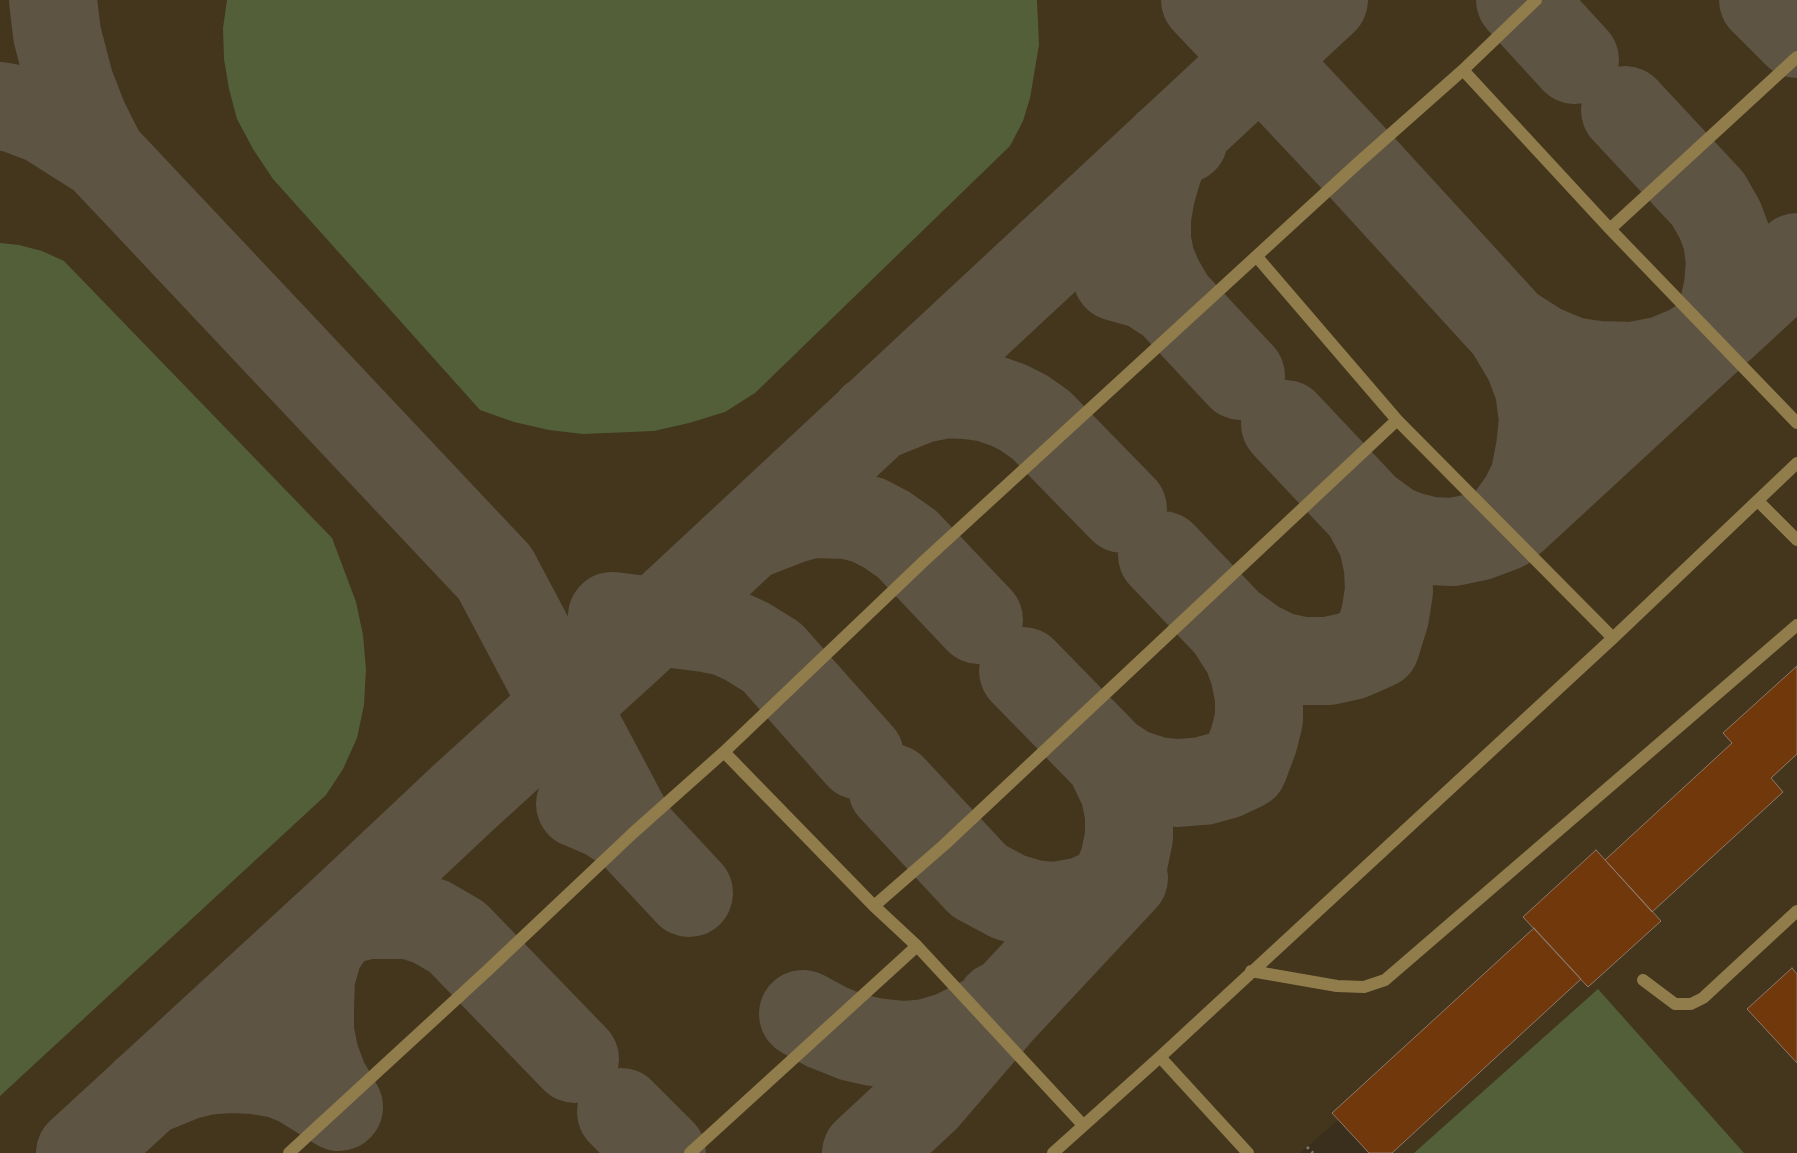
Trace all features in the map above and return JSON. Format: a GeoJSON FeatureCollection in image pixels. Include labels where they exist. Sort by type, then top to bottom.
{"type":"FeatureCollection","features":[{"type":"Feature","properties":{"kind":"lane"},"geometry":{"type":"LineString","coordinates":[[289,1153],[488,970],[633,833],[724,752],[924,561],[1358,163],[1463,70],[1536,0]]}},
{"type":"Feature","properties":{"kind":"lane"},"geometry":{"type":"LineString","coordinates":[[1610,229],[1797,57]]}},
{"type":"Feature","properties":{"kind":"lane"},"geometry":{"type":"LineString","coordinates":[[1463,70],[1610,229],[1797,423]]}},
{"type":"Feature","properties":{"kind":"lane"},"geometry":{"type":"LineString","coordinates":[[1257,257],[1397,420],[1613,638]]}},
{"type":"Feature","properties":{"kind":"lane"},"geometry":{"type":"LineString","coordinates":[[874,906],[944,845],[1397,420]]}},
{"type":"Feature","properties":{"kind":"lane"},"geometry":{"type":"LineString","coordinates":[[1053,1153],[1160,1057],[1613,638],[1797,463]]}},
{"type":"Feature","properties":{"kind":"lane"},"geometry":{"type":"LineString","coordinates":[[1758,501],[1797,540]]}},
{"type":"Feature","properties":{"kind":"lane"},"geometry":{"type":"LineString","coordinates":[[1251,971],[1338,986],[1364,986],[1385,980],[1797,625]]}},
{"type":"Feature","properties":{"kind":"lane"},"geometry":{"type":"LineString","coordinates":[[724,752],[874,906],[917,946],[1083,1125]]}},
{"type":"Feature","properties":{"kind":"lane"},"geometry":{"type":"LineString","coordinates":[[1643,980],[1675,1004],[1691,1004],[1703,998],[1797,911]]}},
{"type":"Feature","properties":{"kind":"lane"},"geometry":{"type":"LineString","coordinates":[[690,1153],[917,946]]}},
{"type":"Feature","properties":{"kind":"lane"},"geometry":{"type":"LineString","coordinates":[[1160,1057],[1248,1153]]}},
{"type":"Feature","properties":{"kind":"path"},"geometry":{"type":"LineString","coordinates":[[1307,1147],[1313,1153]]}},
{"type":"Feature","properties":{"kind":"shaded area"},"geometry":{"type":"Polygon","coordinates":[[[0,0],[1797,0],[1797,1153],[1369,1153],[1338,1120],[1300,1153],[0,1153],[0,0]]]}},
{"type":"Feature","properties":{"kind":"green space"},"geometry":{"type":"Polygon","coordinates":[[[227,0],[1037,0],[1039,45],[1030,98],[1023,121],[1010,146],[755,393],[725,412],[689,423],[654,431],[583,434],[549,430],[514,422],[480,410],[273,179],[253,149],[237,119],[229,89],[224,59],[223,28],[227,0]]]}},
{"type":"Feature","properties":{"kind":"green space"},"geometry":{"type":"Polygon","coordinates":[[[0,243],[19,245],[42,251],[64,261],[332,538],[356,602],[363,635],[366,669],[364,705],[357,738],[343,769],[326,795],[0,1096],[0,243]]]}},
{"type":"Feature","properties":{"kind":"green space"},"geometry":{"type":"Polygon","coordinates":[[[1598,989],[1744,1153],[1414,1153],[1598,989]]]}},
{"type":"Feature","properties":{"kind":"building"},"geometry":{"type":"Polygon","coordinates":[[[1797,666],[1797,754],[1771,778],[1783,792],[1652,912],[1605,860],[1732,743],[1723,733],[1797,666]]]}},
{"type":"Feature","properties":{"kind":"building"},"geometry":{"type":"Polygon","coordinates":[[[1596,850],[1661,921],[1588,987],[1523,917],[1596,850]]]}},
{"type":"Feature","properties":{"kind":"building"},"geometry":{"type":"Polygon","coordinates":[[[1534,928],[1581,979],[1392,1153],[1369,1153],[1332,1113],[1534,928]]]}},
{"type":"Feature","properties":{"kind":"building"},"geometry":{"type":"Polygon","coordinates":[[[1792,968],[1797,974],[1797,1063],[1747,1009],[1792,968]]]}},
{"type":"Feature","properties":{"kind":"taxiway"},"geometry":{"type":"LineString","coordinates":[[53,0],[57,34],[70,84],[84,120],[102,156]]}},
{"type":"Feature","properties":{"kind":"taxiway"},"geometry":{"type":"LineString","coordinates":[[1205,0],[1509,328]]}},
{"type":"Feature","properties":{"kind":"taxiway"},"geometry":{"type":"LineString","coordinates":[[80,1153],[631,645],[1324,0]]}},
{"type":"Feature","properties":{"kind":"taxiway"},"geometry":{"type":"LineString","coordinates":[[1520,0],[1575,60]]}},
{"type":"Feature","properties":{"kind":"taxiway"},"geometry":{"type":"LineString","coordinates":[[1763,0],[1797,34]]}},
{"type":"Feature","properties":{"kind":"taxiway"},"geometry":{"type":"LineString","coordinates":[[0,106],[16,109],[45,120],[102,156],[495,573],[633,833]]}},
{"type":"Feature","properties":{"kind":"taxiway"},"geometry":{"type":"LineString","coordinates":[[892,788],[979,881],[1009,897],[1033,904],[1056,906],[1083,901],[1113,888],[1124,861],[1129,837],[1129,814],[1124,790],[1109,759],[1129,772],[1156,781],[1178,783],[1203,781],[1225,775],[1244,766],[1259,719],[1259,697],[1254,672],[1247,653],[1229,625],[1255,644],[1279,656],[1301,661],[1328,661],[1351,656],[1376,645],[1385,616],[1389,591],[1388,567],[1382,540],[1366,510],[1392,529],[1410,536],[1430,541],[1453,542],[1477,537],[1504,527],[1524,499],[1534,479],[1543,420],[1539,389],[1529,362],[1509,328],[1542,349],[1571,361],[1598,365],[1634,366],[1664,360],[1690,349],[1713,334],[1723,309],[1728,287],[1730,262],[1727,239],[1720,220],[1708,199],[1625,110]]}},
{"type":"Feature","properties":{"kind":"taxiway"},"geometry":{"type":"LineString","coordinates":[[1172,302],[1159,280],[1151,261],[1147,241],[1147,218],[1151,194],[1168,145],[1184,139]]}},
{"type":"Feature","properties":{"kind":"taxiway"},"geometry":{"type":"LineString","coordinates":[[1513,519],[1797,257]]}},
{"type":"Feature","properties":{"kind":"taxiway"},"geometry":{"type":"LineString","coordinates":[[1117,277],[1146,285],[1172,302],[1241,376]]}},
{"type":"Feature","properties":{"kind":"taxiway"},"geometry":{"type":"LineString","coordinates":[[874,418],[921,399],[947,394],[988,398],[1008,405],[1041,425],[1123,509]]}},
{"type":"Feature","properties":{"kind":"taxiway"},"geometry":{"type":"LineString","coordinates":[[1285,424],[1366,510]]}},
{"type":"Feature","properties":{"kind":"taxiway"},"geometry":{"type":"LineString","coordinates":[[749,536],[811,514],[847,515],[868,520],[907,544],[979,620]]}},
{"type":"Feature","properties":{"kind":"taxiway"},"geometry":{"type":"LineString","coordinates":[[1162,555],[1229,625]]}},
{"type":"Feature","properties":{"kind":"taxiway"},"geometry":{"type":"LineString","coordinates":[[612,616],[706,628],[726,632],[746,641],[772,657],[860,756]]}},
{"type":"Feature","properties":{"kind":"taxiway"},"geometry":{"type":"LineString","coordinates":[[1023,671],[1109,759]]}},
{"type":"Feature","properties":{"kind":"taxiway"},"geometry":{"type":"LineString","coordinates":[[580,804],[606,815],[633,833],[689,893]]}},
{"type":"Feature","properties":{"kind":"taxiway"},"geometry":{"type":"LineString","coordinates":[[866,1153],[925,1098],[999,1012],[1124,878]]}},
{"type":"Feature","properties":{"kind":"taxiway"},"geometry":{"type":"LineString","coordinates":[[146,1092],[185,1076],[206,1071],[255,1070],[279,1074],[299,1082],[339,1107],[324,1081],[315,1057],[310,1032],[310,1009],[311,977],[319,950],[343,912]]}},
{"type":"Feature","properties":{"kind":"taxiway"},"geometry":{"type":"LineString","coordinates":[[313,939],[350,919],[368,915],[410,915],[431,922],[457,937],[575,1059]]}},
{"type":"Feature","properties":{"kind":"taxiway"},"geometry":{"type":"LineString","coordinates":[[803,1014],[827,1027],[852,1037],[874,1042],[903,1045],[927,1043],[951,1036],[999,1012],[1000,1005]]}},
{"type":"Feature","properties":{"kind":"taxiway"},"geometry":{"type":"LineString","coordinates":[[621,1112],[662,1153]]}}]}
